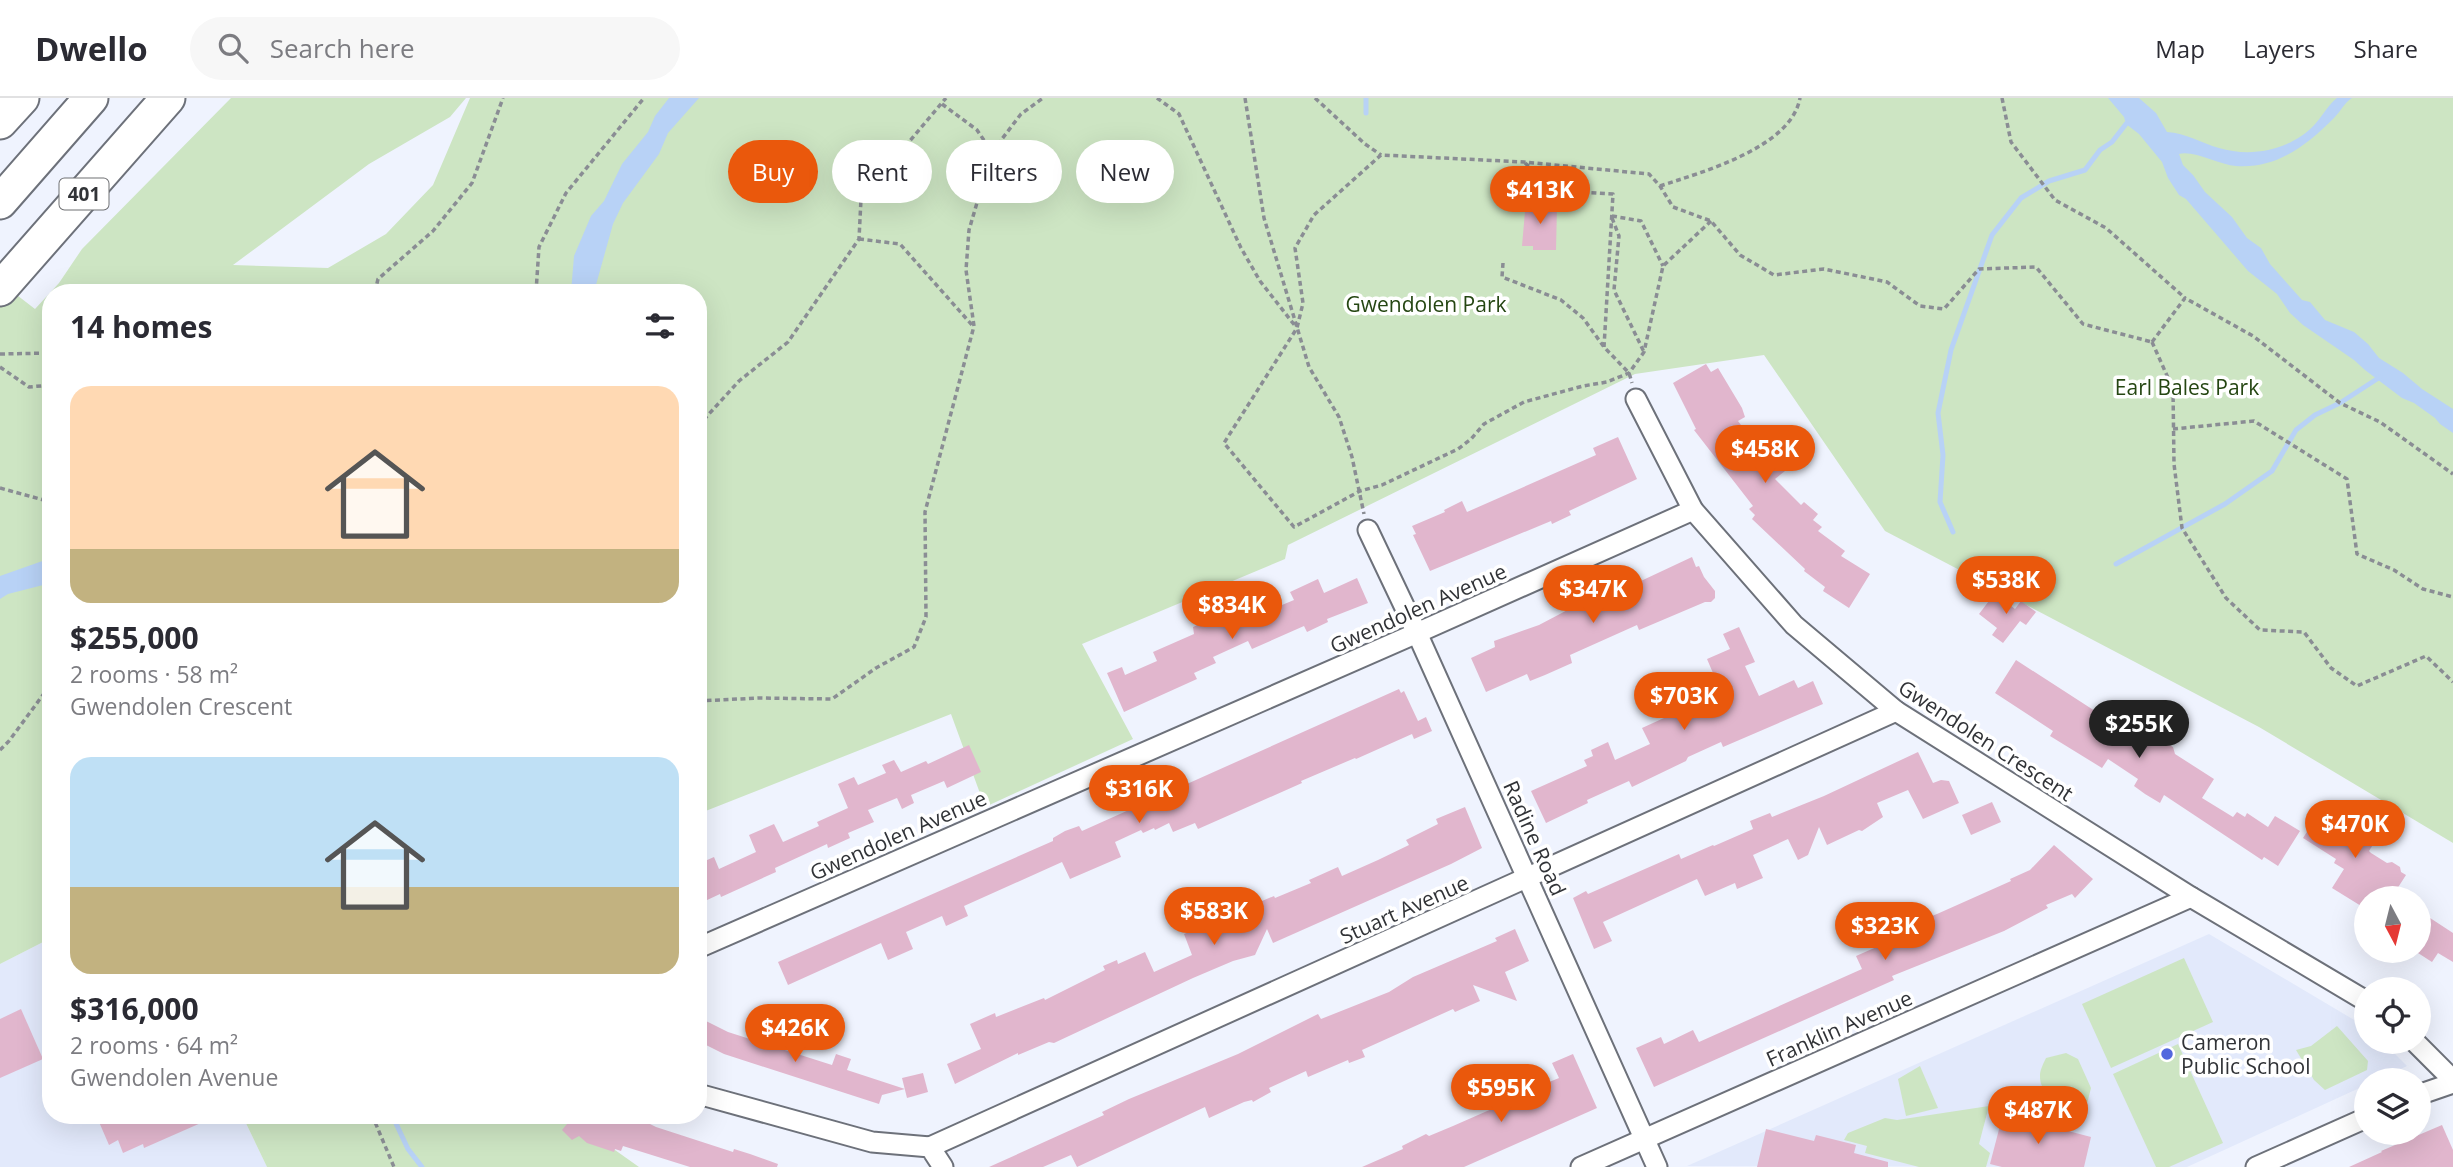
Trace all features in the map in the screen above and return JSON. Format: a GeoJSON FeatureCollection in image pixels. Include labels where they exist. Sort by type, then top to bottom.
{"type":"FeatureCollection","features":[{"type":"Feature","properties":{"kind":"highway"},"geometry":{"type":"LineString","coordinates":[[0,122],[22,98]]}},
{"type":"Feature","properties":{"kind":"highway","name":"401"},"geometry":{"type":"LineString","coordinates":[[0,202],[91,98]]}},
{"type":"Feature","properties":{"kind":"highway","name":"401"},"geometry":{"type":"LineString","coordinates":[[0,289],[167,98]]}},
{"type":"Feature","properties":{"kind":"street","name":"Gwendolen Crescent"},"geometry":{"type":"LineString","coordinates":[[1636,399],[1693,510],[1794,625],[1896,711],[2192,897],[2354,994]]}},
{"type":"Feature","properties":{"kind":"street","name":"Gwendolen Avenue"},"geometry":{"type":"LineString","coordinates":[[707,944],[1693,510]]}},
{"type":"Feature","properties":{"kind":"street","name":"Radine Road"},"geometry":{"type":"LineString","coordinates":[[1368,530],[1657,1167]]}},
{"type":"Feature","properties":{"kind":"street","name":"Stuart Avenue"},"geometry":{"type":"LineString","coordinates":[[930,1147],[1896,711]]}},
{"type":"Feature","properties":{"kind":"street","name":"Franklin Avenue"},"geometry":{"type":"LineString","coordinates":[[1581,1167],[2192,897]]}},
{"type":"Feature","properties":{"kind":"street"},"geometry":{"type":"LineString","coordinates":[[2427,1054],[2453,1081],[2431,1090]]}},
{"type":"Feature","properties":{"kind":"street"},"geometry":{"type":"LineString","coordinates":[[707,1096],[873,1142],[930,1147],[943,1167]]}},
{"type":"Feature","properties":{"kind":"street"},"geometry":{"type":"LineString","coordinates":[[2256,1167],[2354,1123]]}},
{"type":"Feature","properties":{"kind":"path"},"geometry":{"type":"LineString","coordinates":[[377,284],[378,279],[432,231],[472,183],[503,98]]}},
{"type":"Feature","properties":{"kind":"path"},"geometry":{"type":"LineString","coordinates":[[537,284],[539,247],[566,193],[644,98]]}},
{"type":"Feature","properties":{"kind":"path"},"geometry":{"type":"LineString","coordinates":[[707,416],[739,381],[788,342],[859,239],[861,200],[946,98]]}},
{"type":"Feature","properties":{"kind":"path"},"geometry":{"type":"LineString","coordinates":[[1001,140],[1021,114],[1043,98]]}},
{"type":"Feature","properties":{"kind":"path"},"geometry":{"type":"LineString","coordinates":[[1157,98],[1179,114],[1241,248],[1260,281],[1297,328]]}},
{"type":"Feature","properties":{"kind":"path"},"geometry":{"type":"LineString","coordinates":[[1245,98],[1264,218],[1309,367],[1339,417],[1352,457],[1368,530]]}},
{"type":"Feature","properties":{"kind":"path"},"geometry":{"type":"LineString","coordinates":[[1315,98],[1365,144],[1381,155],[1524,162],[1649,174],[1673,207],[1712,221],[1740,255],[1774,275],[1824,269],[1875,279],[1887,282],[1920,306],[1944,309],[1979,269],[2036,267],[2083,324],[2152,342]]}},
{"type":"Feature","properties":{"kind":"path"},"geometry":{"type":"LineString","coordinates":[[1660,186],[1716,167],[1761,145],[1781,130],[1797,112],[1800,98]]}},
{"type":"Feature","properties":{"kind":"path"},"geometry":{"type":"LineString","coordinates":[[2002,98],[2011,142],[2054,200],[2106,228],[2185,298],[2253,336],[2340,403],[2380,422],[2453,474]]}},
{"type":"Feature","properties":{"kind":"path"},"geometry":{"type":"LineString","coordinates":[[942,104],[977,131],[983,140]]}},
{"type":"Feature","properties":{"kind":"path"},"geometry":{"type":"LineString","coordinates":[[1381,155],[1314,215],[1295,248],[1303,303],[1297,328],[1224,443],[1294,527],[1360,491],[1382,485],[1458,449],[1484,424],[1524,402],[1607,382],[1629,373],[1644,352],[1663,266],[1712,221]]}},
{"type":"Feature","properties":{"kind":"path"},"geometry":{"type":"LineString","coordinates":[[1524,162],[1559,191],[1613,194],[1604,347]]}},
{"type":"Feature","properties":{"kind":"path"},"geometry":{"type":"LineString","coordinates":[[707,701],[832,699],[876,668],[914,647],[926,617],[925,512],[974,326],[966,270],[969,229],[977,203]]}},
{"type":"Feature","properties":{"kind":"path"},"geometry":{"type":"LineString","coordinates":[[1612,216],[1641,221],[1663,266]]}},
{"type":"Feature","properties":{"kind":"path"},"geometry":{"type":"LineString","coordinates":[[1612,216],[1619,236],[1614,290],[1644,352]]}},
{"type":"Feature","properties":{"kind":"path"},"geometry":{"type":"LineString","coordinates":[[859,239],[900,244],[974,326]]}},
{"type":"Feature","properties":{"kind":"path"},"geometry":{"type":"LineString","coordinates":[[1503,263],[1502,277],[1560,300],[1583,318],[1604,347],[1629,373],[1636,399]]}},
{"type":"Feature","properties":{"kind":"path"},"geometry":{"type":"LineString","coordinates":[[2152,342],[2185,298]]}},
{"type":"Feature","properties":{"kind":"path"},"geometry":{"type":"LineString","coordinates":[[2152,342],[2173,389],[2174,464],[2182,528],[2226,598],[2260,630],[2304,632],[2331,667],[2357,686],[2427,656],[2453,682]]}},
{"type":"Feature","properties":{"kind":"path"},"geometry":{"type":"LineString","coordinates":[[0,354],[42,353]]}},
{"type":"Feature","properties":{"kind":"path"},"geometry":{"type":"LineString","coordinates":[[0,368],[29,387],[42,386]]}},
{"type":"Feature","properties":{"kind":"path"},"geometry":{"type":"LineString","coordinates":[[2173,429],[2254,421],[2347,479],[2357,554],[2394,570],[2423,589],[2453,597]]}},
{"type":"Feature","properties":{"kind":"path"},"geometry":{"type":"LineString","coordinates":[[0,488],[42,500]]}},
{"type":"Feature","properties":{"kind":"path"},"geometry":{"type":"LineString","coordinates":[[0,750],[42,696]]}},
{"type":"Feature","properties":{"kind":"path"},"geometry":{"type":"LineString","coordinates":[[376,1124],[394,1167]]}},
{"type":"Feature","properties":{"kind":"shaded area","name":"Cameron Public School"},"geometry":{"type":"Polygon","coordinates":[[[2209,934],[2354,1020],[2354,1054],[2395,1054],[2407,1066],[2354,1068],[2354,1090],[2187,1167],[1687,1166],[2209,934]]]}},
{"type":"Feature","properties":{"kind":"shaded area"},"geometry":{"type":"Polygon","coordinates":[[[42,943],[42,1124],[246,1124],[267,1167],[0,1167],[0,964],[42,943]]]}},
{"type":"Feature","properties":{"kind":"green space","name":"Earl Bales Park"},"geometry":{"type":"Polygon","coordinates":[[[231,98],[466,98],[450,117],[369,164],[233,265],[328,268],[386,234],[433,185],[470,98],[2453,98],[2453,843],[2259,727],[1885,531],[1764,355],[1635,374],[1288,545],[1285,559],[1082,644],[1133,739],[985,807],[951,714],[707,810],[707,284],[59,283],[82,249],[231,98]]]}},
{"type":"Feature","properties":{"kind":"green space","name":"Earl Bales Park"},"geometry":{"type":"Polygon","coordinates":[[[0,282],[35,309],[42,301],[42,943],[0,964],[0,282]]]}},
{"type":"Feature","properties":{"kind":"green space"},"geometry":{"type":"Polygon","coordinates":[[[2184,958],[2213,1022],[2111,1068],[2082,1004],[2184,958]]]}},
{"type":"Feature","properties":{"kind":"green space"},"geometry":{"type":"Polygon","coordinates":[[[2337,1026],[2354,1045],[2354,1054],[2362,1054],[2368,1061],[2367,1068],[2354,1068],[2354,1076],[2325,1090],[2314,1080],[2296,1050],[2311,1046],[2337,1026]]]}},
{"type":"Feature","properties":{"kind":"green space"},"geometry":{"type":"Polygon","coordinates":[[[2178,1044],[2223,1143],[2169,1167],[2156,1167],[2113,1074],[2178,1044]]]}},
{"type":"Feature","properties":{"kind":"green space"},"geometry":{"type":"Polygon","coordinates":[[[2066,1053],[2078,1059],[2091,1088],[2087,1104],[2072,1107],[2056,1102],[2049,1097],[2041,1083],[2040,1073],[2046,1058],[2066,1053]]]}},
{"type":"Feature","properties":{"kind":"green space"},"geometry":{"type":"Polygon","coordinates":[[[1920,1066],[1938,1108],[1906,1116],[1898,1079],[1920,1066]]]}},
{"type":"Feature","properties":{"kind":"green space"},"geometry":{"type":"Polygon","coordinates":[[[1989,1106],[1979,1144],[1990,1153],[1986,1167],[1919,1167],[1865,1153],[1867,1146],[1844,1140],[1848,1133],[1885,1118],[1897,1120],[1989,1106]]]}},
{"type":"Feature","properties":{"kind":"green space"},"geometry":{"type":"Polygon","coordinates":[[[246,1124],[583,1124],[598,1138],[639,1167],[267,1167],[246,1124]]]}},
{"type":"Feature","properties":{"kind":"water"},"geometry":{"type":"Polygon","coordinates":[[[669,98],[699,98],[668,133],[659,154],[623,203],[613,224],[596,284],[572,284],[574,256],[591,216],[604,201],[622,164],[648,132],[655,116],[669,98]]]}},
{"type":"Feature","properties":{"kind":"water"},"geometry":{"type":"Polygon","coordinates":[[[2108,98],[2139,98],[2156,113],[2167,132],[2232,151],[2258,152],[2295,140],[2316,123],[2337,98],[2352,98],[2324,128],[2302,146],[2265,164],[2236,166],[2192,154],[2179,154],[2183,165],[2205,192],[2232,217],[2247,238],[2261,248],[2270,264],[2302,300],[2310,302],[2325,320],[2354,332],[2379,358],[2453,409],[2453,433],[2290,313],[2277,294],[2248,271],[2186,199],[2179,195],[2162,162],[2139,134],[2126,124],[2124,117],[2108,98]]]}},
{"type":"Feature","properties":{"kind":"water"},"geometry":{"type":"Polygon","coordinates":[[[42,561],[42,585],[8,594],[0,599],[0,576],[42,561]]]}},
{"type":"Feature","properties":{"kind":"building"},"geometry":{"type":"Polygon","coordinates":[[[1526,200],[1548,200],[1548,206],[1557,206],[1556,250],[1533,250],[1533,246],[1522,246],[1526,200]]]}},
{"type":"Feature","properties":{"kind":"building"},"geometry":{"type":"Polygon","coordinates":[[[1706,364],[1711,372],[1718,368],[1742,408],[1745,417],[1738,421],[1761,452],[1767,448],[1785,471],[1775,479],[1801,505],[1804,502],[1818,514],[1813,520],[1822,527],[1818,531],[1845,551],[1841,556],[1870,574],[1849,608],[1823,591],[1825,587],[1804,571],[1805,569],[1752,519],[1755,515],[1749,509],[1753,506],[1694,430],[1696,429],[1673,383],[1706,364]]]}},
{"type":"Feature","properties":{"kind":"building"},"geometry":{"type":"Polygon","coordinates":[[[1618,437],[1637,479],[1569,511],[1571,515],[1552,524],[1551,521],[1430,571],[1413,535],[1416,534],[1412,526],[1445,512],[1444,510],[1462,501],[1467,512],[1596,455],[1593,448],[1618,437]]]}},
{"type":"Feature","properties":{"kind":"building"},"geometry":{"type":"Polygon","coordinates":[[[1692,557],[1696,567],[1699,566],[1715,591],[1715,598],[1711,602],[1705,602],[1639,630],[1637,625],[1570,655],[1572,663],[1530,681],[1527,674],[1486,692],[1471,658],[1495,647],[1494,641],[1539,625],[1577,605],[1579,610],[1692,557]]]}},
{"type":"Feature","properties":{"kind":"building"},"geometry":{"type":"Polygon","coordinates":[[[1357,578],[1368,603],[1327,619],[1328,622],[1307,632],[1304,626],[1252,649],[1248,641],[1213,657],[1216,663],[1194,673],[1197,679],[1124,712],[1107,673],[1122,667],[1125,675],[1157,661],[1153,652],[1194,634],[1193,627],[1220,615],[1227,628],[1294,600],[1290,592],[1318,579],[1324,593],[1357,578]]]}},
{"type":"Feature","properties":{"kind":"building"},"geometry":{"type":"Polygon","coordinates":[[[1995,593],[2015,609],[2021,601],[2036,612],[2026,625],[2020,621],[2003,643],[1992,635],[1997,628],[1979,614],[1995,593]]]}},
{"type":"Feature","properties":{"kind":"building"},"geometry":{"type":"Polygon","coordinates":[[[1739,627],[1755,662],[1745,666],[1759,696],[1794,680],[1798,688],[1813,681],[1823,704],[1723,747],[1721,742],[1632,787],[1629,781],[1546,823],[1531,791],[1587,766],[1584,760],[1593,756],[1591,750],[1608,742],[1615,760],[1650,744],[1642,728],[1721,692],[1707,659],[1730,649],[1723,634],[1739,627]]]}},
{"type":"Feature","properties":{"kind":"building"},"geometry":{"type":"Polygon","coordinates":[[[2016,660],[2129,733],[2161,707],[2147,733],[2173,747],[2175,754],[2214,779],[2202,798],[2233,817],[2237,812],[2245,817],[2247,813],[2268,827],[2275,816],[2300,831],[2278,866],[2264,857],[2262,860],[2164,795],[2160,803],[2145,794],[2134,786],[2138,779],[2108,759],[2102,768],[2050,736],[2053,731],[1995,693],[2016,660]]]}},
{"type":"Feature","properties":{"kind":"building"},"geometry":{"type":"Polygon","coordinates":[[[1399,689],[1401,693],[1404,691],[1418,721],[1426,717],[1432,731],[1414,739],[1412,734],[1198,829],[1195,823],[1173,832],[1169,823],[1143,833],[1141,830],[1115,842],[1121,857],[1070,879],[1062,862],[964,906],[968,916],[946,926],[942,916],[906,932],[913,949],[888,960],[881,943],[788,985],[778,962],[1053,841],[1053,838],[1065,831],[1079,826],[1082,831],[1399,689]]]}},
{"type":"Feature","properties":{"kind":"building"},"geometry":{"type":"Polygon","coordinates":[[[969,745],[981,772],[947,788],[944,781],[911,795],[914,803],[902,809],[897,798],[868,810],[874,822],[848,833],[850,838],[828,848],[827,844],[775,868],[776,872],[721,897],[720,894],[707,900],[707,860],[714,857],[719,869],[756,852],[749,835],[774,824],[783,842],[819,826],[817,822],[848,808],[838,784],[854,777],[858,785],[886,773],[882,765],[894,760],[901,772],[926,761],[928,764],[969,745]]]}},
{"type":"Feature","properties":{"kind":"building"},"geometry":{"type":"Polygon","coordinates":[[[1918,752],[1933,783],[1949,781],[1959,803],[1923,819],[1908,790],[1877,803],[1883,817],[1862,831],[1827,845],[1819,827],[1808,855],[1798,860],[1788,839],[1753,855],[1763,878],[1737,889],[1735,883],[1705,896],[1697,879],[1603,922],[1612,941],[1594,949],[1573,898],[1679,854],[1681,859],[1714,846],[1753,829],[1750,821],[1770,813],[1772,817],[1824,796],[1918,752]]]}},
{"type":"Feature","properties":{"kind":"building"},"geometry":{"type":"Polygon","coordinates":[[[1992,802],[2001,822],[1971,835],[1962,815],[1992,802]]]}},
{"type":"Feature","properties":{"kind":"building"},"geometry":{"type":"Polygon","coordinates":[[[2325,804],[2350,820],[2346,827],[2374,843],[2369,851],[2371,853],[2400,867],[2401,872],[2406,875],[2399,886],[2354,886],[2354,902],[2332,888],[2344,869],[2334,863],[2336,859],[2303,838],[2325,804]]]}},
{"type":"Feature","properties":{"kind":"building"},"geometry":{"type":"Polygon","coordinates":[[[1465,807],[1482,848],[1273,943],[1267,929],[1255,955],[1193,978],[1054,1043],[1049,1042],[1018,1053],[955,1084],[947,1064],[981,1049],[970,1024],[995,1013],[996,1017],[1044,998],[1045,1000],[1105,970],[1103,966],[1117,960],[1118,964],[1145,952],[1154,972],[1192,955],[1184,934],[1311,883],[1309,880],[1338,867],[1342,876],[1378,860],[1409,845],[1406,840],[1438,824],[1436,819],[1465,807]]]}},
{"type":"Feature","properties":{"kind":"building"},"geometry":{"type":"Polygon","coordinates":[[[2054,845],[2093,879],[2075,898],[2072,894],[2046,905],[2048,908],[2004,931],[1892,976],[1894,980],[1654,1087],[1636,1048],[1661,1037],[1664,1044],[1693,1030],[1699,1042],[1862,969],[1856,956],[1888,942],[1884,932],[1912,920],[1913,923],[1937,914],[2011,881],[2010,879],[2030,870],[2054,845]]]}},
{"type":"Feature","properties":{"kind":"building"},"geometry":{"type":"Polygon","coordinates":[[[2431,919],[2453,933],[2453,962],[2438,953],[2432,962],[2431,919]]]}},
{"type":"Feature","properties":{"kind":"building"},"geometry":{"type":"Polygon","coordinates":[[[1515,929],[1529,961],[1505,972],[1517,1001],[1473,985],[1480,1001],[1455,1012],[1453,1009],[1362,1050],[1365,1057],[1349,1063],[1348,1060],[1308,1077],[1306,1071],[1269,1088],[1271,1092],[1253,1102],[1244,1102],[1209,1118],[1205,1107],[1077,1167],[1071,1155],[1043,1167],[989,1167],[1104,1115],[1102,1112],[1129,1099],[1238,1054],[1318,1014],[1321,1019],[1389,992],[1413,977],[1497,941],[1495,938],[1515,929]]]}},
{"type":"Feature","properties":{"kind":"building"},"geometry":{"type":"Polygon","coordinates":[[[21,1009],[42,1059],[0,1078],[0,1019],[21,1009]]]}},
{"type":"Feature","properties":{"kind":"building"},"geometry":{"type":"Polygon","coordinates":[[[707,1022],[728,1032],[832,1065],[836,1054],[851,1059],[847,1070],[905,1089],[882,1095],[879,1104],[724,1054],[707,1046],[707,1022]]]}},
{"type":"Feature","properties":{"kind":"building"},"geometry":{"type":"Polygon","coordinates":[[[1573,1054],[1597,1108],[1464,1167],[1362,1167],[1403,1149],[1402,1146],[1426,1134],[1429,1136],[1453,1126],[1494,1108],[1493,1105],[1559,1078],[1552,1063],[1573,1054]]]}},
{"type":"Feature","properties":{"kind":"building"},"geometry":{"type":"Polygon","coordinates":[[[923,1073],[928,1092],[907,1098],[902,1078],[923,1073]]]}},
{"type":"Feature","properties":{"kind":"building"},"geometry":{"type":"Polygon","coordinates":[[[2003,1114],[2091,1137],[2084,1167],[2002,1167],[1990,1164],[2003,1114]]]}},
{"type":"Feature","properties":{"kind":"building"},"geometry":{"type":"Polygon","coordinates":[[[100,1124],[199,1124],[144,1148],[143,1144],[123,1153],[118,1140],[109,1145],[100,1124]]]}},
{"type":"Feature","properties":{"kind":"building"},"geometry":{"type":"Polygon","coordinates":[[[567,1124],[650,1124],[778,1164],[777,1167],[690,1167],[623,1146],[621,1151],[615,1149],[614,1152],[587,1143],[579,1136],[572,1140],[562,1130],[567,1124]]]}},
{"type":"Feature","properties":{"kind":"building"},"geometry":{"type":"Polygon","coordinates":[[[2442,1125],[2453,1150],[2453,1167],[2349,1167],[2395,1145],[2431,1145],[2431,1130],[2442,1125]]]}},
{"type":"Feature","properties":{"kind":"building"},"geometry":{"type":"Polygon","coordinates":[[[1766,1129],[1814,1141],[1816,1135],[1856,1145],[1854,1153],[1888,1162],[1888,1167],[1757,1167],[1766,1129]]]}},
{"type":"Feature","properties":{"kind":"waterway"},"geometry":{"type":"LineString","coordinates":[[1366,98],[1366,113]]}},
{"type":"Feature","properties":{"kind":"waterway"},"geometry":{"type":"LineString","coordinates":[[1953,532],[1940,502],[1943,455],[1938,413],[1951,350],[1992,235],[2021,198],[2049,181],[2085,170],[2100,150],[2112,142],[2126,124]]}},
{"type":"Feature","properties":{"kind":"waterway"},"geometry":{"type":"LineString","coordinates":[[2116,564],[2225,504],[2272,471],[2296,430],[2315,415],[2340,403],[2380,377]]}},
{"type":"Feature","properties":{"kind":"waterway"},"geometry":{"type":"LineString","coordinates":[[396,1124],[408,1149],[422,1167]]}},
{"type":"Feature","properties":{"kind":"place","name":"Cameron Public School"},"geometry":{"type":"Point","coordinates":[2167,1054]}},
{"type":"Feature","properties":{"kind":"park label","name":"Gwendolen Park"},"geometry":{"type":"Point","coordinates":[1426,304]}}]}
